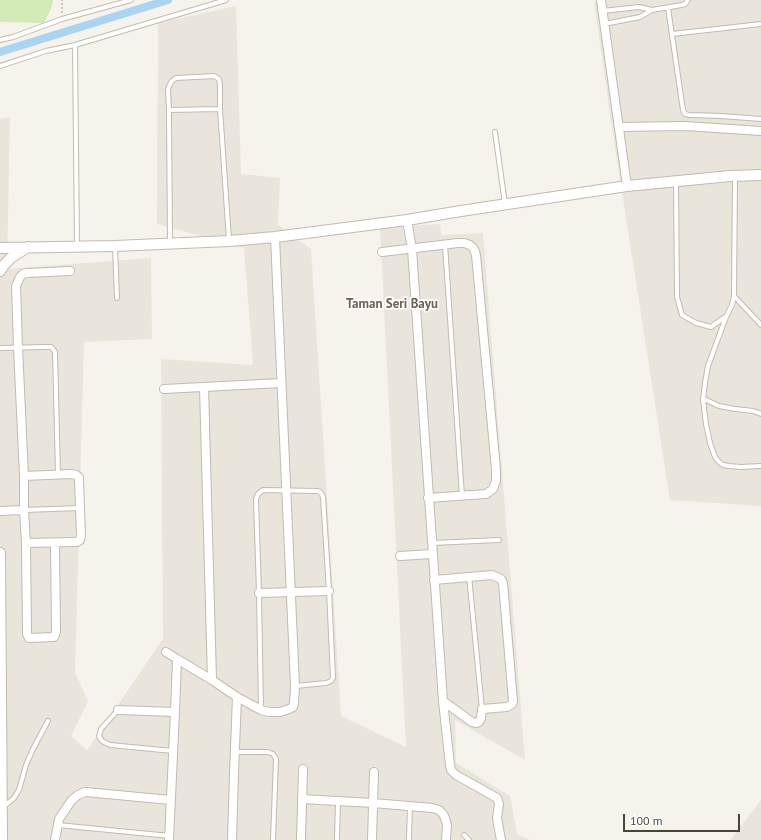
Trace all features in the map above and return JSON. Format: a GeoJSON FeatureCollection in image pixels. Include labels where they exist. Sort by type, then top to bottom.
{"type":"FeatureCollection","features":[{"type":"Feature","properties":{"kind":"street"},"geometry":{"type":"LineString","coordinates":[[601,0],[620,127],[627,186]]}},
{"type":"Feature","properties":{"kind":"street"},"geometry":{"type":"LineString","coordinates":[[620,127],[685,126],[761,130]]}},
{"type":"Feature","properties":{"kind":"street"},"geometry":{"type":"LineString","coordinates":[[0,248],[115,246],[228,241],[275,237],[407,220],[627,186],[735,175],[761,175]]}},
{"type":"Feature","properties":{"kind":"street"},"geometry":{"type":"LineString","coordinates":[[407,220],[412,249],[432,554],[443,701],[450,765],[451,770],[456,775],[496,796],[499,804],[497,818],[501,840]]}},
{"type":"Feature","properties":{"kind":"street"},"geometry":{"type":"LineString","coordinates":[[166,652],[237,697],[261,710],[280,712],[293,707],[295,699],[295,686],[275,237]]}},
{"type":"Feature","properties":{"kind":"street"},"geometry":{"type":"LineString","coordinates":[[382,252],[464,243],[470,245],[474,249],[476,255],[496,481],[493,489],[486,494],[428,498]]}},
{"type":"Feature","properties":{"kind":"street"},"geometry":{"type":"LineString","coordinates":[[0,272],[4,265],[12,257],[28,247]]}},
{"type":"Feature","properties":{"kind":"street"},"geometry":{"type":"LineString","coordinates":[[55,543],[56,632],[54,637],[29,638],[27,634],[24,476],[16,286],[23,274],[70,271]]}},
{"type":"Feature","properties":{"kind":"street"},"geometry":{"type":"LineString","coordinates":[[164,389],[281,383]]}},
{"type":"Feature","properties":{"kind":"street"},"geometry":{"type":"LineString","coordinates":[[204,387],[212,680]]}},
{"type":"Feature","properties":{"kind":"street"},"geometry":{"type":"LineString","coordinates":[[24,476],[72,474],[78,477],[81,536],[80,540],[77,542],[26,543]]}},
{"type":"Feature","properties":{"kind":"street"},"geometry":{"type":"LineString","coordinates":[[0,511],[24,510]]}},
{"type":"Feature","properties":{"kind":"street"},"geometry":{"type":"LineString","coordinates":[[0,553],[2,840]]}},
{"type":"Feature","properties":{"kind":"street"},"geometry":{"type":"LineString","coordinates":[[400,556],[432,554]]}},
{"type":"Feature","properties":{"kind":"street"},"geometry":{"type":"LineString","coordinates":[[434,580],[492,575],[501,579],[503,583],[513,701],[510,706],[482,709],[480,720],[477,724],[443,701]]}},
{"type":"Feature","properties":{"kind":"street"},"geometry":{"type":"LineString","coordinates":[[259,593],[329,591]]}},
{"type":"Feature","properties":{"kind":"street"},"geometry":{"type":"LineString","coordinates":[[170,838],[177,659]]}},
{"type":"Feature","properties":{"kind":"street"},"geometry":{"type":"LineString","coordinates":[[232,840],[237,697]]}},
{"type":"Feature","properties":{"kind":"street"},"geometry":{"type":"LineString","coordinates":[[118,710],[175,712]]}},
{"type":"Feature","properties":{"kind":"street"},"geometry":{"type":"LineString","coordinates":[[300,840],[303,769]]}},
{"type":"Feature","properties":{"kind":"street"},"geometry":{"type":"LineString","coordinates":[[372,840],[374,772]]}},
{"type":"Feature","properties":{"kind":"street"},"geometry":{"type":"LineString","coordinates":[[55,840],[59,819],[72,800],[85,792],[171,800]]}},
{"type":"Feature","properties":{"kind":"street"},"geometry":{"type":"LineString","coordinates":[[302,799],[432,808],[439,810],[445,818],[446,840]]}},
{"type":"Feature","properties":{"kind":"lane"},"geometry":{"type":"LineString","coordinates":[[0,40],[62,19],[131,0]]}},
{"type":"Feature","properties":{"kind":"lane"},"geometry":{"type":"LineString","coordinates":[[0,66],[46,51],[75,45],[226,0]]}},
{"type":"Feature","properties":{"kind":"lane"},"geometry":{"type":"LineString","coordinates":[[604,24],[640,17],[652,10],[682,6],[688,0]]}},
{"type":"Feature","properties":{"kind":"lane"},"geometry":{"type":"LineString","coordinates":[[602,11],[639,6],[652,10]]}},
{"type":"Feature","properties":{"kind":"lane"},"geometry":{"type":"LineString","coordinates":[[668,8],[683,110],[685,114],[761,119]]}},
{"type":"Feature","properties":{"kind":"lane"},"geometry":{"type":"LineString","coordinates":[[672,34],[761,24]]}},
{"type":"Feature","properties":{"kind":"lane"},"geometry":{"type":"LineString","coordinates":[[75,45],[77,246]]}},
{"type":"Feature","properties":{"kind":"lane"},"geometry":{"type":"LineString","coordinates":[[170,243],[168,89],[171,82],[176,78],[214,76],[219,79],[228,241]]}},
{"type":"Feature","properties":{"kind":"lane"},"geometry":{"type":"LineString","coordinates":[[169,110],[220,109]]}},
{"type":"Feature","properties":{"kind":"lane"},"geometry":{"type":"LineString","coordinates":[[495,132],[505,205]]}},
{"type":"Feature","properties":{"kind":"lane"},"geometry":{"type":"LineString","coordinates":[[735,175],[734,296],[732,305],[708,366],[704,399],[706,424],[710,443],[718,461],[729,466],[761,466]]}},
{"type":"Feature","properties":{"kind":"lane"},"geometry":{"type":"LineString","coordinates":[[676,181],[677,297],[682,314],[696,323],[712,327],[726,317]]}},
{"type":"Feature","properties":{"kind":"lane"},"geometry":{"type":"LineString","coordinates":[[445,245],[462,496]]}},
{"type":"Feature","properties":{"kind":"lane"},"geometry":{"type":"LineString","coordinates":[[115,246],[117,298]]}},
{"type":"Feature","properties":{"kind":"lane"},"geometry":{"type":"LineString","coordinates":[[734,296],[761,325]]}},
{"type":"Feature","properties":{"kind":"lane"},"geometry":{"type":"LineString","coordinates":[[0,348],[50,347],[55,352],[58,474]]}},
{"type":"Feature","properties":{"kind":"lane"},"geometry":{"type":"LineString","coordinates":[[704,399],[723,407],[760,413]]}},
{"type":"Feature","properties":{"kind":"lane"},"geometry":{"type":"LineString","coordinates":[[261,710],[256,499],[258,494],[263,490],[318,491],[323,496],[329,591],[332,678],[331,681],[326,683],[295,686]]}},
{"type":"Feature","properties":{"kind":"lane"},"geometry":{"type":"LineString","coordinates":[[24,510],[80,508]]}},
{"type":"Feature","properties":{"kind":"lane"},"geometry":{"type":"LineString","coordinates":[[432,544],[499,540]]}},
{"type":"Feature","properties":{"kind":"lane"},"geometry":{"type":"LineString","coordinates":[[469,576],[482,709]]}},
{"type":"Feature","properties":{"kind":"lane"},"geometry":{"type":"LineString","coordinates":[[118,710],[101,729],[99,736],[100,740],[110,745],[174,751]]}},
{"type":"Feature","properties":{"kind":"lane"},"geometry":{"type":"LineString","coordinates":[[1,808],[14,798],[20,790],[26,765],[48,720]]}},
{"type":"Feature","properties":{"kind":"lane"},"geometry":{"type":"LineString","coordinates":[[234,752],[268,752],[273,754],[276,760],[274,840]]}},
{"type":"Feature","properties":{"kind":"lane"},"geometry":{"type":"LineString","coordinates":[[337,840],[338,801]]}},
{"type":"Feature","properties":{"kind":"lane"},"geometry":{"type":"LineString","coordinates":[[409,840],[410,806]]}},
{"type":"Feature","properties":{"kind":"lane"},"geometry":{"type":"LineString","coordinates":[[58,825],[170,838]]}},
{"type":"Feature","properties":{"kind":"lane"},"geometry":{"type":"LineString","coordinates":[[464,835],[469,840]]}},
{"type":"Feature","properties":{"kind":"path"},"geometry":{"type":"LineString","coordinates":[[62,0],[62,19]]}},
{"type":"Feature","properties":{"kind":"shaded area"},"geometry":{"type":"Polygon","coordinates":[[[606,0],[761,0],[761,506],[670,500],[612,128],[594,2],[606,0]]]}},
{"type":"Feature","properties":{"kind":"shaded area"},"geometry":{"type":"Polygon","coordinates":[[[236,6],[241,174],[280,178],[278,225],[311,249],[341,716],[406,747],[380,228],[440,224],[441,235],[483,233],[525,760],[455,720],[456,763],[510,796],[517,834],[530,840],[0,840],[0,119],[10,117],[7,269],[151,258],[152,339],[84,342],[75,673],[88,701],[71,736],[87,750],[163,639],[161,359],[253,365],[244,248],[157,224],[158,23],[236,6]]]}},
{"type":"Feature","properties":{"kind":"shaded area"},"geometry":{"type":"Polygon","coordinates":[[[761,800],[761,840],[730,840],[761,800]]]}},
{"type":"Feature","properties":{"kind":"green space"},"geometry":{"type":"Polygon","coordinates":[[[0,0],[53,0],[51,9],[44,23],[0,22],[0,0]]]}},
{"type":"Feature","properties":{"kind":"waterway"},"geometry":{"type":"LineString","coordinates":[[0,52],[168,0]]}},
{"type":"Feature","properties":{"kind":"district","name":"Taman Seri Bayu"},"geometry":{"type":"Point","coordinates":[392,304]}}]}
